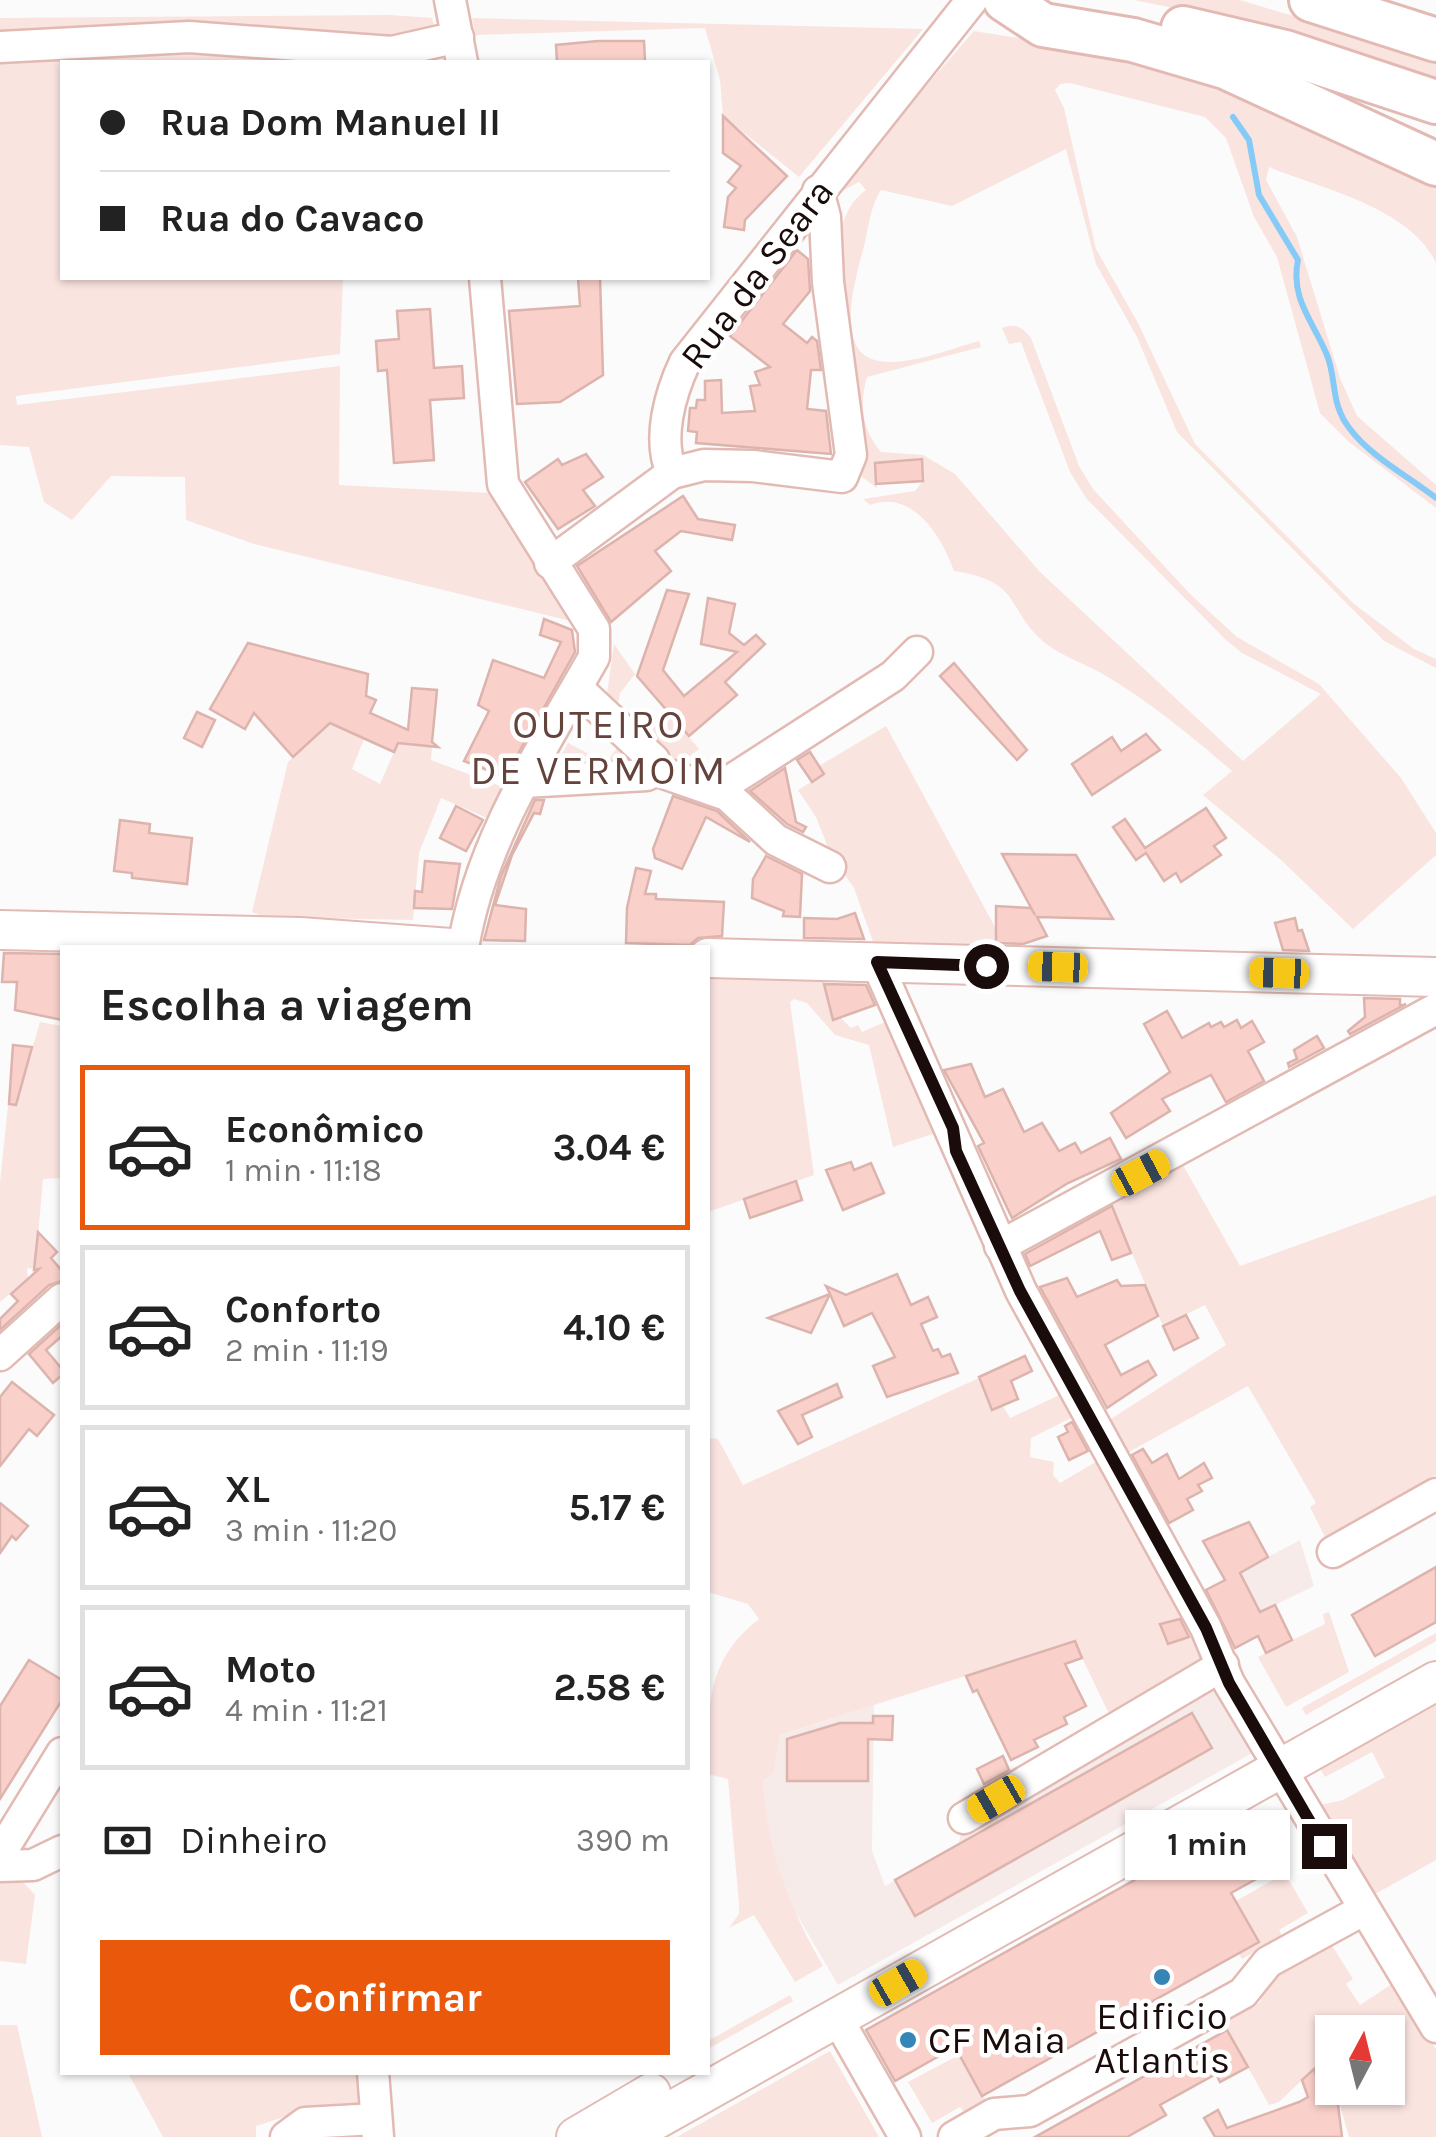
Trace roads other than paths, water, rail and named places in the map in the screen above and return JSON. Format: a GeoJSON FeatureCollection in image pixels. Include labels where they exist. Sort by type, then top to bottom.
{"type":"FeatureCollection","features":[{"type":"Feature","properties":{"kind":"highway"},"geometry":{"type":"LineString","coordinates":[[1005,0],[1222,36],[1436,102]]}},
{"type":"Feature","properties":{"kind":"highway"},"geometry":{"type":"LineString","coordinates":[[1005,0],[1043,25],[1134,40],[1225,67],[1436,164]]}},
{"type":"Feature","properties":{"kind":"highway"},"geometry":{"type":"LineString","coordinates":[[1312,0],[1436,40]]}},
{"type":"Feature","properties":{"kind":"main road"},"geometry":{"type":"LineString","coordinates":[[0,930],[300,937],[410,945]]}},
{"type":"Feature","properties":{"kind":"main road"},"geometry":{"type":"LineString","coordinates":[[710,958],[1436,977]]}},
{"type":"Feature","properties":{"kind":"main road"},"geometry":{"type":"LineString","coordinates":[[625,2137],[837,2018],[1273,1759],[1436,1652]]}},
{"type":"Feature","properties":{"kind":"main road"},"geometry":{"type":"LineString","coordinates":[[710,2061],[1273,1759],[1436,1682]]}},
{"type":"Feature","properties":{"kind":"main road"},"geometry":{"type":"LineString","coordinates":[[576,2137],[683,2075]]}},
{"type":"Feature","properties":{"kind":"street","name":"Rua da Seara"},"geometry":{"type":"LineString","coordinates":[[672,473],[667,462],[666,426],[685,362],[972,0]]}},
{"type":"Feature","properties":{"kind":"street"},"geometry":{"type":"LineString","coordinates":[[0,47],[188,37],[392,52],[456,30]]}},
{"type":"Feature","properties":{"kind":"street"},"geometry":{"type":"LineString","coordinates":[[550,563],[672,473],[704,465],[752,466],[842,477],[851,455],[828,282],[826,216],[818,192]]}},
{"type":"Feature","properties":{"kind":"street"},"geometry":{"type":"LineString","coordinates":[[464,945],[483,863],[594,657],[594,629],[511,500],[498,465],[485,280]]}},
{"type":"Feature","properties":{"kind":"street"},"geometry":{"type":"LineString","coordinates":[[722,792],[730,781],[893,676],[917,652]]}},
{"type":"Feature","properties":{"kind":"street"},"geometry":{"type":"LineString","coordinates":[[577,688],[654,760],[656,770]]}},
{"type":"Feature","properties":{"kind":"street"},"geometry":{"type":"LineString","coordinates":[[524,782],[647,775],[656,770],[722,792],[776,840],[830,867]]}},
{"type":"Feature","properties":{"kind":"street"},"geometry":{"type":"LineString","coordinates":[[877,962],[953,1128],[956,1151],[1000,1246],[1273,1759],[1436,2027]]}},
{"type":"Feature","properties":{"kind":"street"},"geometry":{"type":"LineString","coordinates":[[1000,1246],[1436,1010]]}},
{"type":"Feature","properties":{"kind":"street"},"geometry":{"type":"LineString","coordinates":[[0,1355],[60,1301]]}},
{"type":"Feature","properties":{"kind":"street"},"geometry":{"type":"LineString","coordinates":[[1333,1552],[1436,1494]]}},
{"type":"Feature","properties":{"kind":"street"},"geometry":{"type":"LineString","coordinates":[[964,1818],[1222,1665]]}},
{"type":"Feature","properties":{"kind":"street"},"geometry":{"type":"LineString","coordinates":[[0,1854],[60,1755]]}},
{"type":"Feature","properties":{"kind":"street"},"geometry":{"type":"LineString","coordinates":[[0,1866],[33,1865],[60,1853]]}},
{"type":"Feature","properties":{"kind":"street"},"geometry":{"type":"LineString","coordinates":[[954,2137],[994,2114],[1026,2113],[1242,1993],[1268,1962],[1362,1910]]}},
{"type":"Feature","properties":{"kind":"street"},"geometry":{"type":"LineString","coordinates":[[837,2018],[905,2137]]}},
{"type":"Feature","properties":{"kind":"street"},"geometry":{"type":"LineString","coordinates":[[373,2075],[377,2129]]}},
{"type":"Feature","properties":{"kind":"street"},"geometry":{"type":"LineString","coordinates":[[302,2134],[318,2121],[377,2129]]}},
{"type":"Feature","properties":{"kind":"street"},"geometry":{"type":"LineString","coordinates":[[328,2137],[377,2129]]}},
{"type":"Feature","properties":{"kind":"waterway"},"geometry":{"type":"LineString","coordinates":[[1233,117],[1249,140],[1259,195],[1298,260],[1300,298],[1327,355],[1344,420],[1368,448],[1436,498]]}},
{"type":"Feature","properties":{"kind":"place","name":"Edificio Atlantis"},"geometry":{"type":"Point","coordinates":[1162,1977]}},
{"type":"Feature","properties":{"kind":"place","name":"CF Maia"},"geometry":{"type":"Point","coordinates":[908,2040]}},
{"type":"Feature","properties":{"kind":"district","name":"OUTEIRO DE VERMOIM"},"geometry":{"type":"Point","coordinates":[599,747]}}]}
